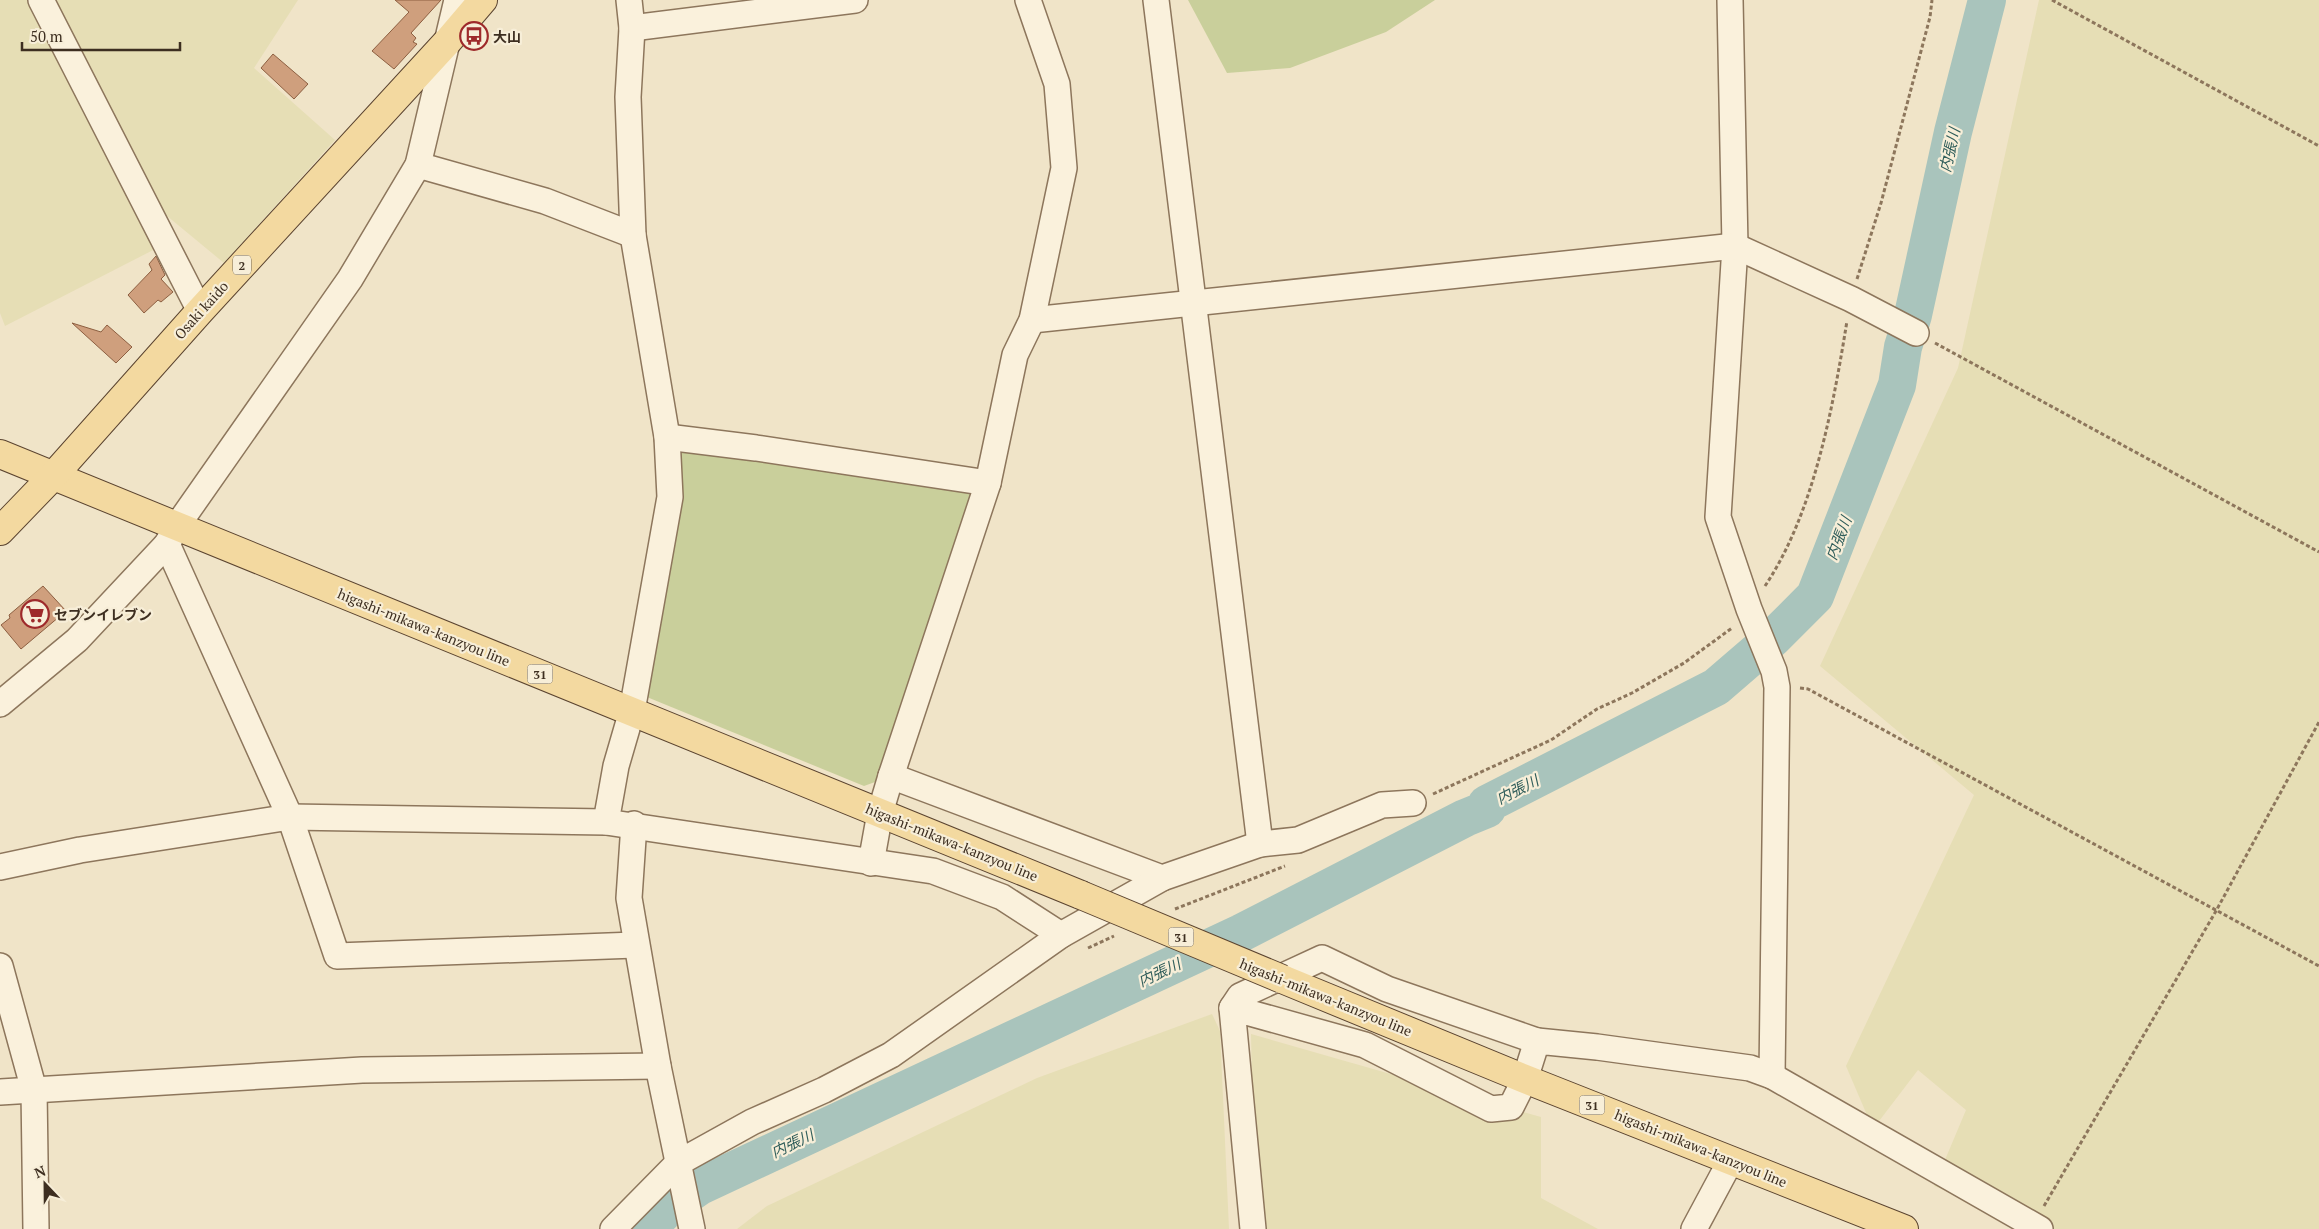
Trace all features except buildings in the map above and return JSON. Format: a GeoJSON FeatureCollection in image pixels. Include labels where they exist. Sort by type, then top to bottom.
{"type":"FeatureCollection","features":[{"type":"Feature","properties":{"kind":"main road","name":"Osaki kaido"},"geometry":{"type":"LineString","coordinates":[[0,531],[54,475],[200,311],[484,0]]}},
{"type":"Feature","properties":{"kind":"main road","name":"higashi-mikawa-kanzyou line"},"geometry":{"type":"LineString","coordinates":[[0,454],[54,475],[172,535],[632,711],[1525,1079],[1904,1229]]}},
{"type":"Feature","properties":{"kind":"street"},"geometry":{"type":"LineString","coordinates":[[40,0],[200,311]]}},
{"type":"Feature","properties":{"kind":"street"},"geometry":{"type":"LineString","coordinates":[[1,701],[78,640],[172,535],[350,280],[418,165],[457,0]]}},
{"type":"Feature","properties":{"kind":"street"},"geometry":{"type":"LineString","coordinates":[[606,822],[616,766],[632,711],[670,497],[667,437],[633,235],[628,97],[632,28],[629,0]]}},
{"type":"Feature","properties":{"kind":"street"},"geometry":{"type":"LineString","coordinates":[[632,28],[855,0]]}},
{"type":"Feature","properties":{"kind":"street"},"geometry":{"type":"LineString","coordinates":[[871,863],[880,813],[891,776],[988,483],[1015,355],[1032,320],[1064,168],[1056,84],[1028,0]]}},
{"type":"Feature","properties":{"kind":"street"},"geometry":{"type":"LineString","coordinates":[[1156,0],[1260,844]]}},
{"type":"Feature","properties":{"kind":"street"},"geometry":{"type":"LineString","coordinates":[[1730,0],[1734,246],[1718,517],[1749,609],[1776,679],[1772,1076]]}},
{"type":"Feature","properties":{"kind":"street"},"geometry":{"type":"LineString","coordinates":[[418,165],[544,201],[633,235]]}},
{"type":"Feature","properties":{"kind":"street"},"geometry":{"type":"LineString","coordinates":[[1032,320],[1734,246],[1851,299],[1916,333]]}},
{"type":"Feature","properties":{"kind":"street"},"geometry":{"type":"LineString","coordinates":[[667,437],[756,448],[988,483]]}},
{"type":"Feature","properties":{"kind":"street"},"geometry":{"type":"LineString","coordinates":[[172,535],[290,817],[337,956],[636,945]]}},
{"type":"Feature","properties":{"kind":"street"},"geometry":{"type":"LineString","coordinates":[[891,776],[1162,878]]}},
{"type":"Feature","properties":{"kind":"street"},"geometry":{"type":"LineString","coordinates":[[613,1229],[678,1164],[752,1122],[824,1090],[891,1055],[1061,935],[1162,878],[1260,844],[1298,840],[1382,805],[1413,803]]}},
{"type":"Feature","properties":{"kind":"street"},"geometry":{"type":"LineString","coordinates":[[0,868],[80,850],[290,817],[606,822],[634,824],[871,863],[932,871],[1002,897],[1061,935]]}},
{"type":"Feature","properties":{"kind":"street"},"geometry":{"type":"LineString","coordinates":[[634,824],[628,898],[658,1066],[692,1229]]}},
{"type":"Feature","properties":{"kind":"street"},"geometry":{"type":"LineString","coordinates":[[1253,1229],[1232,1008],[1240,996],[1322,958],[1387,989],[1537,1041],[1597,1047],[1750,1068],[1772,1076],[2036,1227]]}},
{"type":"Feature","properties":{"kind":"street"},"geometry":{"type":"LineString","coordinates":[[0,966],[34,1090],[36,1229]]}},
{"type":"Feature","properties":{"kind":"street"},"geometry":{"type":"LineString","coordinates":[[1232,1008],[1365,1045],[1491,1109],[1511,1106],[1525,1079],[1537,1041]]}},
{"type":"Feature","properties":{"kind":"street"},"geometry":{"type":"LineString","coordinates":[[0,1092],[362,1070],[658,1066]]}},
{"type":"Feature","properties":{"kind":"street"},"geometry":{"type":"LineString","coordinates":[[1694,1229],[1731,1160]]}},
{"type":"Feature","properties":{"kind":"path"},"geometry":{"type":"LineString","coordinates":[[1413,803],[1551,740],[1597,709],[1658,678],[1726,634],[1749,609],[1775,571],[1795,531],[1813,477],[1830,410],[1851,299],[1881,203],[1930,17],[1932,0]]}},
{"type":"Feature","properties":{"kind":"path"},"geometry":{"type":"LineString","coordinates":[[2052,0],[2319,146]]}},
{"type":"Feature","properties":{"kind":"path"},"geometry":{"type":"LineString","coordinates":[[1916,333],[2319,552]]}},
{"type":"Feature","properties":{"kind":"path"},"geometry":{"type":"LineString","coordinates":[[1776,679],[1808,689],[2319,966]]}},
{"type":"Feature","properties":{"kind":"path"},"geometry":{"type":"LineString","coordinates":[[2036,1227],[2216,911],[2319,722]]}},
{"type":"Feature","properties":{"kind":"path"},"geometry":{"type":"LineString","coordinates":[[1086,949],[1145,922],[1289,864]]}},
{"type":"Feature","properties":{"kind":"shaded area"},"geometry":{"type":"Polygon","coordinates":[[[0,0],[298,0],[254,68],[335,140],[224,263],[155,206],[161,246],[5,326],[0,313],[0,0]]]}},
{"type":"Feature","properties":{"kind":"shaded area"},"geometry":{"type":"Polygon","coordinates":[[[2039,0],[2319,0],[2319,1229],[2045,1229],[1934,1186],[1966,1110],[1918,1070],[1873,1129],[1846,1066],[1974,795],[1820,666],[1958,368],[2039,0]]]}},
{"type":"Feature","properties":{"kind":"shaded area"},"geometry":{"type":"Polygon","coordinates":[[[1212,1014],[1220,1031],[1229,1229],[737,1229],[767,1206],[1037,1078],[1212,1014]]]}},
{"type":"Feature","properties":{"kind":"shaded area"},"geometry":{"type":"Polygon","coordinates":[[[1251,1034],[1541,1117],[1541,1198],[1598,1229],[1255,1229],[1251,1034]]]}},
{"type":"Feature","properties":{"kind":"green space"},"geometry":{"type":"Polygon","coordinates":[[[1188,0],[1435,0],[1386,32],[1290,68],[1227,73],[1188,0]]]}},
{"type":"Feature","properties":{"kind":"green space"},"geometry":{"type":"Polygon","coordinates":[[[680,449],[973,490],[886,778],[864,786],[642,695],[680,449]]]}},
{"type":"Feature","properties":{"kind":"waterway","name":"内張川"},"geometry":{"type":"LineString","coordinates":[[647,1229],[667,1209],[700,1186],[1241,933],[1465,818],[1487,809],[1487,804],[1716,687],[1773,638],[1815,596],[1897,385],[1903,347],[1913,315],[1953,132],[1987,0]]}},
{"type":"Feature","properties":{"kind":"place","name":"大山"},"geometry":{"type":"Point","coordinates":[474,36]}},
{"type":"Feature","properties":{"kind":"place","name":"セブンイレブン"},"geometry":{"type":"Point","coordinates":[35,614]}}]}
